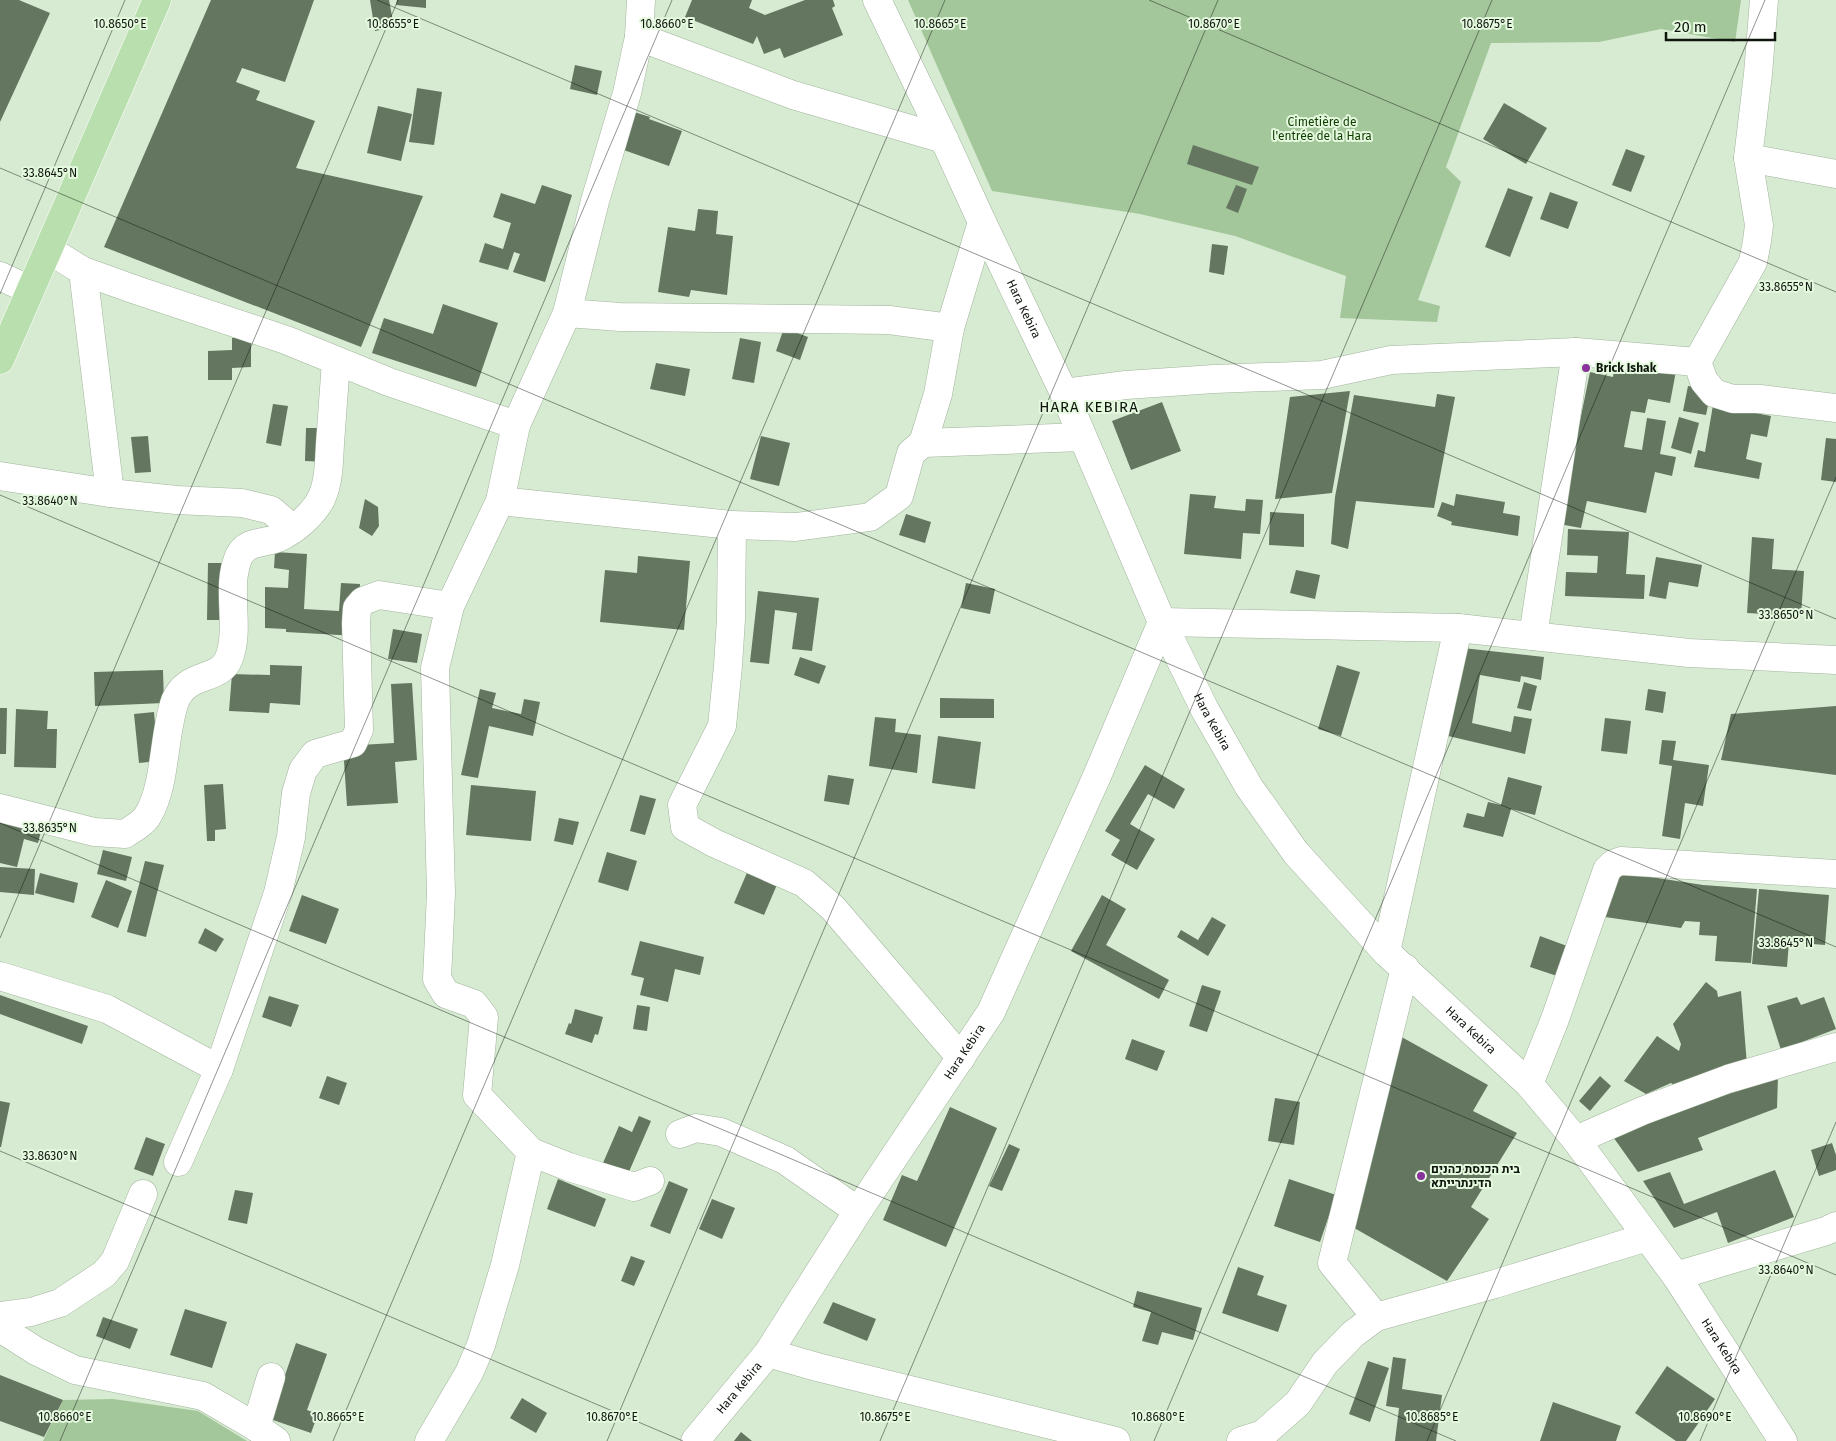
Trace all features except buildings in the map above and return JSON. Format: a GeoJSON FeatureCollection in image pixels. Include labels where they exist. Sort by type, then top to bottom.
{"type":"FeatureCollection","features":[{"type":"Feature","properties":{"kind":"main road"},"geometry":{"type":"LineString","coordinates":[[0,360],[157,0]]}},
{"type":"Feature","properties":{"kind":"street"},"geometry":{"type":"LineString","coordinates":[[641,0],[639,37],[627,93],[595,201],[567,313],[516,425],[500,501],[450,606],[434,668],[441,893],[437,979],[446,994],[474,1004],[484,1017],[477,1095],[531,1152],[569,1167],[634,1187],[650,1181]]}},
{"type":"Feature","properties":{"kind":"street","name":"Hara Kebira"},"geometry":{"type":"LineString","coordinates":[[877,0],[1064,393],[1162,622],[1205,710],[1249,786],[1296,853],[1395,960],[1529,1084],[1576,1140],[1676,1276],[1783,1441]]}},
{"type":"Feature","properties":{"kind":"street"},"geometry":{"type":"LineString","coordinates":[[1764,0],[1748,158],[1758,225],[1758,241],[1753,262],[1697,362],[1704,381],[1714,393],[1733,399],[1836,408]]}},
{"type":"Feature","properties":{"kind":"street"},"geometry":{"type":"LineString","coordinates":[[639,37],[793,95],[944,138]]}},
{"type":"Feature","properties":{"kind":"street"},"geometry":{"type":"LineString","coordinates":[[1748,158],[1836,174]]}},
{"type":"Feature","properties":{"kind":"street"},"geometry":{"type":"LineString","coordinates":[[500,501],[732,525],[796,527],[870,517],[899,496],[911,453],[923,443],[938,394],[950,328],[982,222]]}},
{"type":"Feature","properties":{"kind":"street"},"geometry":{"type":"LineString","coordinates":[[49,250],[83,271],[286,340],[389,382],[516,425]]}},
{"type":"Feature","properties":{"kind":"street"},"geometry":{"type":"LineString","coordinates":[[83,271],[110,493]]}},
{"type":"Feature","properties":{"kind":"street"},"geometry":{"type":"LineString","coordinates":[[0,276],[30,290]]}},
{"type":"Feature","properties":{"kind":"street"},"geometry":{"type":"LineString","coordinates":[[567,313],[620,318],[889,320],[950,328]]}},
{"type":"Feature","properties":{"kind":"street"},"geometry":{"type":"LineString","coordinates":[[1064,393],[1214,379],[1322,375],[1391,360],[1576,352],[1697,362]]}},
{"type":"Feature","properties":{"kind":"street"},"geometry":{"type":"LineString","coordinates":[[1533,636],[1576,352]]}},
{"type":"Feature","properties":{"kind":"street"},"geometry":{"type":"LineString","coordinates":[[0,808],[94,832],[125,834],[148,816],[157,794],[167,734],[176,699],[191,681],[220,671],[228,659],[232,645],[234,569],[240,554],[248,545],[278,538],[293,529],[308,516],[322,496],[328,471],[336,361]]}},
{"type":"Feature","properties":{"kind":"street"},"geometry":{"type":"LineString","coordinates":[[923,443],[1082,437]]}},
{"type":"Feature","properties":{"kind":"street"},"geometry":{"type":"LineString","coordinates":[[0,476],[110,493],[176,500],[242,503],[271,510],[293,529]]}},
{"type":"Feature","properties":{"kind":"street"},"geometry":{"type":"LineString","coordinates":[[732,525],[731,620],[722,726],[682,805],[685,827],[714,843],[804,883],[833,908],[961,1058]]}},
{"type":"Feature","properties":{"kind":"street"},"geometry":{"type":"LineString","coordinates":[[178,1162],[219,1069],[278,893],[291,837],[296,793],[303,770],[315,754],[352,743],[359,730],[357,608],[363,601],[379,595],[450,606]]}},
{"type":"Feature","properties":{"kind":"street"},"geometry":{"type":"LineString","coordinates":[[1162,622],[1458,628],[1689,653],[1836,660]]}},
{"type":"Feature","properties":{"kind":"street","name":"Hara Kebira"},"geometry":{"type":"LineString","coordinates":[[695,1441],[768,1353],[858,1211],[991,1012],[1097,776],[1162,622]]}},
{"type":"Feature","properties":{"kind":"street"},"geometry":{"type":"LineString","coordinates":[[1376,1317],[1332,1262],[1395,960],[1458,628]]}},
{"type":"Feature","properties":{"kind":"street"},"geometry":{"type":"LineString","coordinates":[[1529,1084],[1555,1019],[1607,870],[1613,864],[1622,860],[1836,874]]}},
{"type":"Feature","properties":{"kind":"street"},"geometry":{"type":"LineString","coordinates":[[0,976],[106,1009],[219,1069]]}},
{"type":"Feature","properties":{"kind":"street"},"geometry":{"type":"LineString","coordinates":[[1576,1140],[1627,1117],[1728,1079],[1836,1047]]}},
{"type":"Feature","properties":{"kind":"street"},"geometry":{"type":"LineString","coordinates":[[680,1134],[696,1128],[721,1132],[785,1160],[858,1211]]}},
{"type":"Feature","properties":{"kind":"street"},"geometry":{"type":"LineString","coordinates":[[429,1441],[469,1374],[481,1345],[505,1265],[531,1152]]}},
{"type":"Feature","properties":{"kind":"street"},"geometry":{"type":"LineString","coordinates":[[0,1316],[30,1312],[60,1304],[104,1274],[115,1261],[143,1194]]}},
{"type":"Feature","properties":{"kind":"street"},"geometry":{"type":"LineString","coordinates":[[1676,1276],[1833,1231]]}},
{"type":"Feature","properties":{"kind":"street"},"geometry":{"type":"LineString","coordinates":[[1242,1441],[1263,1434],[1298,1403],[1325,1364],[1353,1334],[1376,1317],[1495,1284],[1647,1237]]}},
{"type":"Feature","properties":{"kind":"street"},"geometry":{"type":"LineString","coordinates":[[0,1328],[36,1351],[75,1370],[203,1396],[266,1434],[271,1377]]}},
{"type":"Feature","properties":{"kind":"street"},"geometry":{"type":"LineString","coordinates":[[768,1353],[835,1372],[1116,1441]]}},
{"type":"Feature","properties":{"kind":"green space","name":"Cimetière de l'entrée de la Hara"},"geometry":{"type":"Polygon","coordinates":[[[908,0],[1741,0],[1735,42],[1661,29],[1599,42],[1491,43],[1446,167],[1461,182],[1418,300],[1440,306],[1437,322],[1340,318],[1346,276],[1235,236],[1140,214],[992,191],[908,0]]]}},
{"type":"Feature","properties":{"kind":"green space"},"geometry":{"type":"Polygon","coordinates":[[[113,1399],[198,1411],[247,1441],[43,1441],[63,1400],[113,1399]]]}},
{"type":"Feature","properties":{"kind":"place","name":"Brick Ishak"},"geometry":{"type":"Point","coordinates":[1586,368]}},
{"type":"Feature","properties":{"kind":"place","name":"בית הכנסת כהנים הדינתרייתא"},"geometry":{"type":"Point","coordinates":[1421,1176]}},
{"type":"Feature","properties":{"kind":"district","name":"HARA KEBIRA"},"geometry":{"type":"Point","coordinates":[1089,407]}}]}
